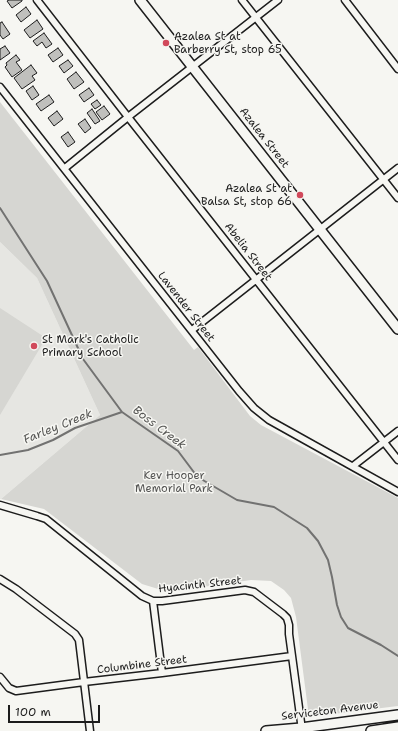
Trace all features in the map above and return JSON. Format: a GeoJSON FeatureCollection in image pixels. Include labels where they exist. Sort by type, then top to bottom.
{"type":"FeatureCollection","features":[{"type":"Feature","properties":{"kind":"street","name":"Abelia Street"},"geometry":{"type":"LineString","coordinates":[[37,0],[398,460]]}},
{"type":"Feature","properties":{"kind":"street","name":"Azalea Street"},"geometry":{"type":"LineString","coordinates":[[140,0],[398,329]]}},
{"type":"Feature","properties":{"kind":"street"},"geometry":{"type":"LineString","coordinates":[[242,0],[398,198]]}},
{"type":"Feature","properties":{"kind":"street"},"geometry":{"type":"LineString","coordinates":[[65,168],[278,0]]}},
{"type":"Feature","properties":{"kind":"street"},"geometry":{"type":"LineString","coordinates":[[345,0],[398,69]]}},
{"type":"Feature","properties":{"kind":"street","name":"Lavender Street"},"geometry":{"type":"LineString","coordinates":[[0,86],[239,391],[254,408],[269,420],[398,492]]}},
{"type":"Feature","properties":{"kind":"street"},"geometry":{"type":"LineString","coordinates":[[192,330],[398,168]]}},
{"type":"Feature","properties":{"kind":"street"},"geometry":{"type":"LineString","coordinates":[[353,466],[398,431]]}},
{"type":"Feature","properties":{"kind":"street","name":"Hyacinth Street"},"geometry":{"type":"LineString","coordinates":[[0,505],[46,519],[142,596],[153,601],[245,590],[254,592],[287,618],[302,729]]}},
{"type":"Feature","properties":{"kind":"street"},"geometry":{"type":"LineString","coordinates":[[0,579],[16,589],[75,634],[79,640],[90,731]]}},
{"type":"Feature","properties":{"kind":"street"},"geometry":{"type":"LineString","coordinates":[[153,601],[162,673]]}},
{"type":"Feature","properties":{"kind":"street","name":"Columbine Street"},"geometry":{"type":"LineString","coordinates":[[0,677],[9,688],[16,691],[292,656]]}},
{"type":"Feature","properties":{"kind":"street","name":"Serviceton Avenue"},"geometry":{"type":"LineString","coordinates":[[266,731],[302,729],[398,715]]}},
{"type":"Feature","properties":{"kind":"street"},"geometry":{"type":"LineString","coordinates":[[371,731],[398,727]]}},
{"type":"Feature","properties":{"kind":"shaded area","name":"St Mark's Catholic Primary School"},"geometry":{"type":"Polygon","coordinates":[[[0,242],[37,278],[100,415],[1,499],[0,499],[0,242]]]}},
{"type":"Feature","properties":{"kind":"green space","name":"Kev Hooper Memorial Park"},"geometry":{"type":"Polygon","coordinates":[[[0,102],[194,350],[198,347],[250,416],[261,425],[398,498],[398,706],[309,717],[296,617],[291,598],[284,590],[271,581],[251,580],[168,592],[142,584],[44,509],[1,499],[100,415],[37,278],[0,242],[0,102]]]}},
{"type":"Feature","properties":{"kind":"green space"},"geometry":{"type":"Polygon","coordinates":[[[0,308],[46,338],[0,415],[0,308]]]}},
{"type":"Feature","properties":{"kind":"building"},"geometry":{"type":"Polygon","coordinates":[[[7,1],[22,1],[12,8],[7,1]]]}},
{"type":"Feature","properties":{"kind":"building"},"geometry":{"type":"Polygon","coordinates":[[[26,7],[31,14],[21,22],[16,15],[26,7]]]}},
{"type":"Feature","properties":{"kind":"building"},"geometry":{"type":"Polygon","coordinates":[[[37,20],[43,29],[30,38],[24,30],[37,20]]]}},
{"type":"Feature","properties":{"kind":"building"},"geometry":{"type":"Polygon","coordinates":[[[2,22],[10,34],[3,39],[0,35],[0,23],[2,22]]]}},
{"type":"Feature","properties":{"kind":"building"},"geometry":{"type":"Polygon","coordinates":[[[44,33],[52,44],[46,48],[42,42],[37,46],[33,41],[44,33]]]}},
{"type":"Feature","properties":{"kind":"building"},"geometry":{"type":"Polygon","coordinates":[[[5,46],[10,53],[0,60],[0,49],[5,46]]]}},
{"type":"Feature","properties":{"kind":"building"},"geometry":{"type":"Polygon","coordinates":[[[58,48],[63,55],[53,62],[48,55],[58,48]]]}},
{"type":"Feature","properties":{"kind":"building"},"geometry":{"type":"Polygon","coordinates":[[[16,55],[20,60],[16,62],[22,70],[12,77],[5,67],[7,65],[6,63],[16,55]]]}},
{"type":"Feature","properties":{"kind":"building"},"geometry":{"type":"Polygon","coordinates":[[[68,60],[73,66],[64,73],[59,66],[68,60]]]}},
{"type":"Feature","properties":{"kind":"building"},"geometry":{"type":"Polygon","coordinates":[[[31,65],[37,73],[32,76],[35,80],[22,89],[14,78],[31,65]]]}},
{"type":"Feature","properties":{"kind":"building"},"geometry":{"type":"Polygon","coordinates":[[[76,72],[84,82],[74,89],[67,79],[76,72]]]}},
{"type":"Feature","properties":{"kind":"building"},"geometry":{"type":"Polygon","coordinates":[[[33,86],[39,95],[32,100],[26,91],[33,86]]]}},
{"type":"Feature","properties":{"kind":"building"},"geometry":{"type":"Polygon","coordinates":[[[89,88],[94,95],[84,102],[79,95],[89,88]]]}},
{"type":"Feature","properties":{"kind":"building"},"geometry":{"type":"Polygon","coordinates":[[[49,95],[54,102],[41,111],[36,104],[49,95]]]}},
{"type":"Feature","properties":{"kind":"building"},"geometry":{"type":"Polygon","coordinates":[[[97,100],[101,105],[95,109],[91,104],[97,100]]]}},
{"type":"Feature","properties":{"kind":"building"},"geometry":{"type":"Polygon","coordinates":[[[104,106],[110,114],[102,120],[96,112],[104,106]]]}},
{"type":"Feature","properties":{"kind":"building"},"geometry":{"type":"Polygon","coordinates":[[[92,109],[100,121],[95,124],[87,113],[92,109]]]}},
{"type":"Feature","properties":{"kind":"building"},"geometry":{"type":"Polygon","coordinates":[[[57,111],[63,119],[54,126],[48,118],[57,111]]]}},
{"type":"Feature","properties":{"kind":"building"},"geometry":{"type":"Polygon","coordinates":[[[85,119],[91,128],[85,133],[78,124],[85,119]]]}},
{"type":"Feature","properties":{"kind":"building"},"geometry":{"type":"Polygon","coordinates":[[[68,132],[75,142],[68,147],[61,137],[68,132]]]}},
{"type":"Feature","properties":{"kind":"waterway","name":"Boss Creek"},"geometry":{"type":"LineString","coordinates":[[0,208],[47,281],[83,359],[122,412],[178,451],[196,475],[201,479],[237,500],[274,507],[307,528],[318,541],[328,560],[337,605],[341,617],[348,628],[381,645],[398,656]]}},
{"type":"Feature","properties":{"kind":"waterway","name":"Farley Creek"},"geometry":{"type":"LineString","coordinates":[[0,455],[28,450],[53,440],[75,428],[122,412]]}},
{"type":"Feature","properties":{"kind":"place","name":"Azalea St at Barberry St, stop 65"},"geometry":{"type":"Point","coordinates":[166,43]}},
{"type":"Feature","properties":{"kind":"place","name":"Azalea St at Balsa St, stop 66"},"geometry":{"type":"Point","coordinates":[300,195]}},
{"type":"Feature","properties":{"kind":"place","name":"St Mark's Catholic Primary School"},"geometry":{"type":"Point","coordinates":[34,346]}}]}
